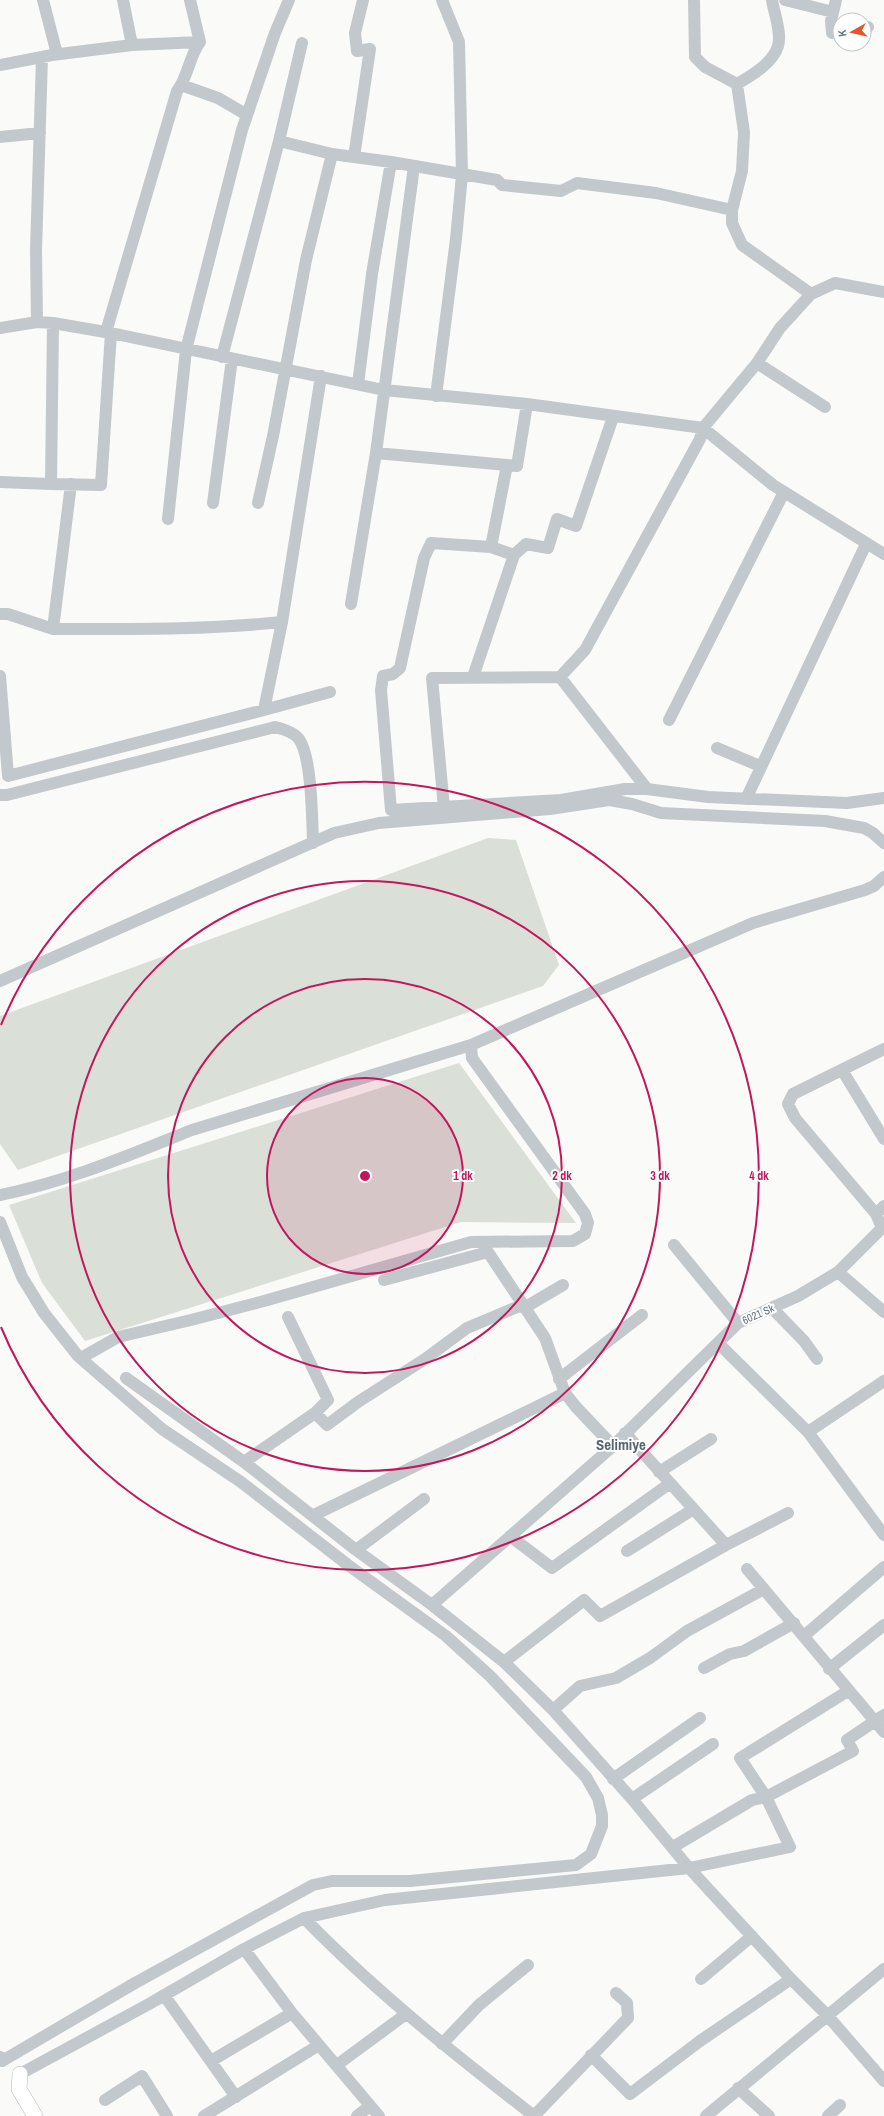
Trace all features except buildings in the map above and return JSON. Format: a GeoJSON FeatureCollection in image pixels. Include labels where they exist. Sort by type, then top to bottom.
{"type":"FeatureCollection","features":[{"type":"Feature","properties":{"kind":"main road"},"geometry":{"type":"LineString","coordinates":[[20,2074],[19,2089],[35,2116]]}},
{"type":"Feature","properties":{"kind":"street"},"geometry":{"type":"LineString","coordinates":[[43,0],[57,54]]}},
{"type":"Feature","properties":{"kind":"street"},"geometry":{"type":"LineString","coordinates":[[123,0],[132,45]]}},
{"type":"Feature","properties":{"kind":"street"},"geometry":{"type":"LineString","coordinates":[[0,482],[101,485],[108,332],[177,91],[200,42],[190,0]]}},
{"type":"Feature","properties":{"kind":"street"},"geometry":{"type":"LineString","coordinates":[[168,519],[186,350],[247,115],[275,33],[289,0]]}},
{"type":"Feature","properties":{"kind":"street"},"geometry":{"type":"LineString","coordinates":[[354,158],[370,50],[357,50],[355,33],[363,0]]}},
{"type":"Feature","properties":{"kind":"street"},"geometry":{"type":"LineString","coordinates":[[436,396],[456,239],[462,175],[459,42],[442,0]]}},
{"type":"Feature","properties":{"kind":"street"},"geometry":{"type":"LineString","coordinates":[[694,0],[695,57],[705,67],[737,84]]}},
{"type":"Feature","properties":{"kind":"street"},"geometry":{"type":"LineString","coordinates":[[737,84],[769,61],[778,46],[778,31],[772,0]]}},
{"type":"Feature","properties":{"kind":"street"},"geometry":{"type":"LineString","coordinates":[[784,0],[834,6]]}},
{"type":"Feature","properties":{"kind":"street"},"geometry":{"type":"LineString","coordinates":[[832,16],[832,33]]}},
{"type":"Feature","properties":{"kind":"street"},"geometry":{"type":"LineString","coordinates":[[0,65],[57,54],[132,45],[200,42]]}},
{"type":"Feature","properties":{"kind":"street"},"geometry":{"type":"LineString","coordinates":[[213,502],[227,358],[302,43]]}},
{"type":"Feature","properties":{"kind":"street"},"geometry":{"type":"LineString","coordinates":[[37,322],[36,250],[42,57]]}},
{"type":"Feature","properties":{"kind":"street"},"geometry":{"type":"LineString","coordinates":[[737,84],[744,132],[742,171],[732,210],[732,223],[742,245],[811,294]]}},
{"type":"Feature","properties":{"kind":"street"},"geometry":{"type":"LineString","coordinates":[[181,85],[218,98],[247,115]]}},
{"type":"Feature","properties":{"kind":"street"},"geometry":{"type":"LineString","coordinates":[[0,137],[40,133]]}},
{"type":"Feature","properties":{"kind":"street"},"geometry":{"type":"LineString","coordinates":[[279,141],[354,158],[391,162],[497,180],[502,185],[561,191],[577,183],[656,193],[732,210]]}},
{"type":"Feature","properties":{"kind":"street"},"geometry":{"type":"LineString","coordinates":[[258,503],[287,369],[306,260],[332,154]]}},
{"type":"Feature","properties":{"kind":"street"},"geometry":{"type":"LineString","coordinates":[[358,384],[372,274],[391,162]]}},
{"type":"Feature","properties":{"kind":"street"},"geometry":{"type":"LineString","coordinates":[[351,604],[376,454],[414,166]]}},
{"type":"Feature","properties":{"kind":"street"},"geometry":{"type":"LineString","coordinates":[[444,808],[432,678],[560,677],[585,650],[700,439],[703,428],[756,363],[780,328],[811,294],[835,283],[884,292]]}},
{"type":"Feature","properties":{"kind":"street"},"geometry":{"type":"LineString","coordinates":[[0,328],[37,322],[53,323],[108,332],[186,350],[287,369],[384,390],[527,404],[613,417],[703,428],[784,492],[884,554]]}},
{"type":"Feature","properties":{"kind":"street"},"geometry":{"type":"LineString","coordinates":[[51,484],[53,323]]}},
{"type":"Feature","properties":{"kind":"street"},"geometry":{"type":"LineString","coordinates":[[756,363],[825,407]]}},
{"type":"Feature","properties":{"kind":"street"},"geometry":{"type":"LineString","coordinates":[[264,710],[282,622],[321,376]]}},
{"type":"Feature","properties":{"kind":"street"},"geometry":{"type":"LineString","coordinates":[[376,454],[516,466],[527,404]]}},
{"type":"Feature","properties":{"kind":"street"},"geometry":{"type":"LineString","coordinates":[[473,677],[514,555],[526,544],[548,548],[556,519],[576,526],[613,417]]}},
{"type":"Feature","properties":{"kind":"street"},"geometry":{"type":"LineString","coordinates":[[491,547],[507,465]]}},
{"type":"Feature","properties":{"kind":"street"},"geometry":{"type":"LineString","coordinates":[[53,629],[71,484]]}},
{"type":"Feature","properties":{"kind":"street"},"geometry":{"type":"LineString","coordinates":[[669,720],[784,492]]}},
{"type":"Feature","properties":{"kind":"street"},"geometry":{"type":"LineString","coordinates":[[514,555],[491,547],[431,543],[424,558],[400,668],[393,674],[383,676],[380,690],[391,810],[562,800],[612,790],[647,789],[682,795],[847,803],[884,798]]}},
{"type":"Feature","properties":{"kind":"street"},"geometry":{"type":"LineString","coordinates":[[746,799],[760,766],[866,544]]}},
{"type":"Feature","properties":{"kind":"street"},"geometry":{"type":"LineString","coordinates":[[0,614],[8,614],[53,629],[144,629],[252,625],[282,622]]}},
{"type":"Feature","properties":{"kind":"street"},"geometry":{"type":"LineString","coordinates":[[0,676],[8,776],[330,692]]}},
{"type":"Feature","properties":{"kind":"street"},"geometry":{"type":"LineString","coordinates":[[560,677],[647,789]]}},
{"type":"Feature","properties":{"kind":"street"},"geometry":{"type":"LineString","coordinates":[[0,795],[7,795],[275,727],[286,730],[298,738],[304,747],[310,788],[313,843]]}},
{"type":"Feature","properties":{"kind":"street"},"geometry":{"type":"LineString","coordinates":[[717,748],[760,766]]}},
{"type":"Feature","properties":{"kind":"street"},"geometry":{"type":"LineString","coordinates":[[0,981],[344,830],[379,823],[550,809],[610,800],[632,804],[662,813],[826,821],[864,828],[873,833],[884,843]]}},
{"type":"Feature","properties":{"kind":"street"},"geometry":{"type":"LineString","coordinates":[[0,1195],[72,1176],[149,1149],[192,1130],[471,1045],[724,934],[770,917],[865,890],[874,886],[884,877]]}},
{"type":"Feature","properties":{"kind":"street"},"geometry":{"type":"LineString","coordinates":[[81,1358],[118,1337],[191,1320],[471,1242],[558,1242],[573,1240],[585,1234],[588,1223],[585,1214],[472,1058],[471,1045]]}},
{"type":"Feature","properties":{"kind":"street"},"geometry":{"type":"LineString","coordinates":[[884,1049],[842,1070],[884,1139]]}},
{"type":"Feature","properties":{"kind":"street","name":"6021 Sk"},"geometry":{"type":"LineString","coordinates":[[432,1605],[613,1446],[704,1354],[719,1344],[738,1324],[798,1296],[838,1272],[883,1229],[880,1210],[795,1118],[788,1104],[793,1094],[842,1070]]}},
{"type":"Feature","properties":{"kind":"street"},"geometry":{"type":"LineString","coordinates":[[0,1222],[22,1277],[44,1313],[81,1358],[162,1429],[247,1486],[348,1565],[446,1636],[470,1657],[586,1777],[598,1798],[602,1815],[602,1826],[591,1854],[576,1865],[410,1881],[332,1880],[313,1885],[1,2059]]}},
{"type":"Feature","properties":{"kind":"street"},"geometry":{"type":"LineString","coordinates":[[674,1245],[738,1324]]}},
{"type":"Feature","properties":{"kind":"street"},"geometry":{"type":"LineString","coordinates":[[384,1280],[488,1252],[493,1257],[523,1306],[545,1338],[565,1393],[576,1407],[613,1446]]}},
{"type":"Feature","properties":{"kind":"street"},"geometry":{"type":"LineString","coordinates":[[838,1272],[884,1312]]}},
{"type":"Feature","properties":{"kind":"street"},"geometry":{"type":"LineString","coordinates":[[314,1413],[327,1425],[358,1402],[425,1359],[467,1328],[523,1306],[563,1285]]}},
{"type":"Feature","properties":{"kind":"street"},"geometry":{"type":"LineString","coordinates":[[772,1308],[804,1341],[817,1359]]}},
{"type":"Feature","properties":{"kind":"street"},"geometry":{"type":"LineString","coordinates":[[559,1379],[642,1315]]}},
{"type":"Feature","properties":{"kind":"street"},"geometry":{"type":"LineString","coordinates":[[244,1462],[314,1413],[328,1400],[288,1317]]}},
{"type":"Feature","properties":{"kind":"street"},"geometry":{"type":"LineString","coordinates":[[719,1344],[808,1432],[883,1532]]}},
{"type":"Feature","properties":{"kind":"street"},"geometry":{"type":"LineString","coordinates":[[126,1378],[244,1462],[314,1515],[356,1550],[432,1605],[504,1662],[553,1710],[632,1799],[689,1868],[791,1979],[827,2015],[884,2081]]}},
{"type":"Feature","properties":{"kind":"street"},"geometry":{"type":"LineString","coordinates":[[808,1432],[884,1381]]}},
{"type":"Feature","properties":{"kind":"street"},"geometry":{"type":"LineString","coordinates":[[314,1515],[565,1393]]}},
{"type":"Feature","properties":{"kind":"street"},"geometry":{"type":"LineString","coordinates":[[625,1434],[692,1510],[726,1545]]}},
{"type":"Feature","properties":{"kind":"street"},"geometry":{"type":"LineString","coordinates":[[659,1472],[711,1439]]}},
{"type":"Feature","properties":{"kind":"street"},"geometry":{"type":"LineString","coordinates":[[510,1536],[552,1568],[669,1484]]}},
{"type":"Feature","properties":{"kind":"street"},"geometry":{"type":"LineString","coordinates":[[356,1550],[424,1499]]}},
{"type":"Feature","properties":{"kind":"street"},"geometry":{"type":"LineString","coordinates":[[627,1551],[692,1510]]}},
{"type":"Feature","properties":{"kind":"street"},"geometry":{"type":"LineString","coordinates":[[504,1662],[584,1600],[600,1616],[726,1545],[788,1513]]}},
{"type":"Feature","properties":{"kind":"street"},"geometry":{"type":"LineString","coordinates":[[804,1636],[884,1567]]}},
{"type":"Feature","properties":{"kind":"street"},"geometry":{"type":"LineString","coordinates":[[746,1569],[794,1623],[848,1691],[879,1719],[884,1732]]}},
{"type":"Feature","properties":{"kind":"street"},"geometry":{"type":"LineString","coordinates":[[553,1710],[580,1686],[616,1678],[650,1658],[688,1631],[764,1589]]}},
{"type":"Feature","properties":{"kind":"street"},"geometry":{"type":"LineString","coordinates":[[704,1668],[730,1654],[744,1652],[794,1623]]}},
{"type":"Feature","properties":{"kind":"street"},"geometry":{"type":"LineString","coordinates":[[830,1668],[884,1625]]}},
{"type":"Feature","properties":{"kind":"street"},"geometry":{"type":"LineString","coordinates":[[20,2074],[244,1949],[304,1918],[385,1900],[689,1868],[790,1848],[766,1797],[740,1758],[848,1691]]}},
{"type":"Feature","properties":{"kind":"street"},"geometry":{"type":"LineString","coordinates":[[613,1779],[700,1718]]}},
{"type":"Feature","properties":{"kind":"street"},"geometry":{"type":"LineString","coordinates":[[673,1847],[752,1800],[766,1797],[853,1751],[847,1740],[879,1719]]}},
{"type":"Feature","properties":{"kind":"street"},"geometry":{"type":"LineString","coordinates":[[632,1799],[713,1744]]}},
{"type":"Feature","properties":{"kind":"street"},"geometry":{"type":"LineString","coordinates":[[304,1918],[406,2014],[534,2116],[628,2018],[627,2003],[616,1993]]}},
{"type":"Feature","properties":{"kind":"street"},"geometry":{"type":"LineString","coordinates":[[701,1979],[752,1936]]}},
{"type":"Feature","properties":{"kind":"street"},"geometry":{"type":"LineString","coordinates":[[244,1949],[292,2013],[318,2045],[337,2065],[378,2116]]}},
{"type":"Feature","properties":{"kind":"street"},"geometry":{"type":"LineString","coordinates":[[442,2044],[479,2005],[528,1965]]}},
{"type":"Feature","properties":{"kind":"street"},"geometry":{"type":"LineString","coordinates":[[706,2116],[827,2015],[883,1972]]}},
{"type":"Feature","properties":{"kind":"street"},"geometry":{"type":"LineString","coordinates":[[591,2055],[630,2094],[700,2042],[791,1979]]}},
{"type":"Feature","properties":{"kind":"street"},"geometry":{"type":"LineString","coordinates":[[164,1995],[236,2096]]}},
{"type":"Feature","properties":{"kind":"street"},"geometry":{"type":"LineString","coordinates":[[211,2062],[292,2013]]}},
{"type":"Feature","properties":{"kind":"street"},"geometry":{"type":"LineString","coordinates":[[337,2065],[406,2014]]}},
{"type":"Feature","properties":{"kind":"street"},"geometry":{"type":"LineString","coordinates":[[204,2116],[318,2045]]}},
{"type":"Feature","properties":{"kind":"street"},"geometry":{"type":"LineString","coordinates":[[105,2100],[142,2076],[167,2116]]}},
{"type":"Feature","properties":{"kind":"street"},"geometry":{"type":"LineString","coordinates":[[738,2088],[769,2116]]}},
{"type":"Feature","properties":{"kind":"street"},"geometry":{"type":"LineString","coordinates":[[828,2116],[840,2105]]}},
{"type":"Feature","properties":{"kind":"street"},"geometry":{"type":"LineString","coordinates":[[357,2116],[370,2106]]}},
{"type":"Feature","properties":{"kind":"shaded area"},"geometry":{"type":"Polygon","coordinates":[[[488,838],[516,840],[559,965],[543,986],[18,1170],[0,1144],[0,1016],[488,838]]]}},
{"type":"Feature","properties":{"kind":"shaded area"},"geometry":{"type":"Polygon","coordinates":[[[459,1063],[576,1223],[461,1222],[85,1341],[42,1283],[9,1205],[459,1063]]]}},
{"type":"Feature","properties":{"kind":"district","name":"Selimiye"},"geometry":{"type":"Point","coordinates":[621,1445]}}]}
